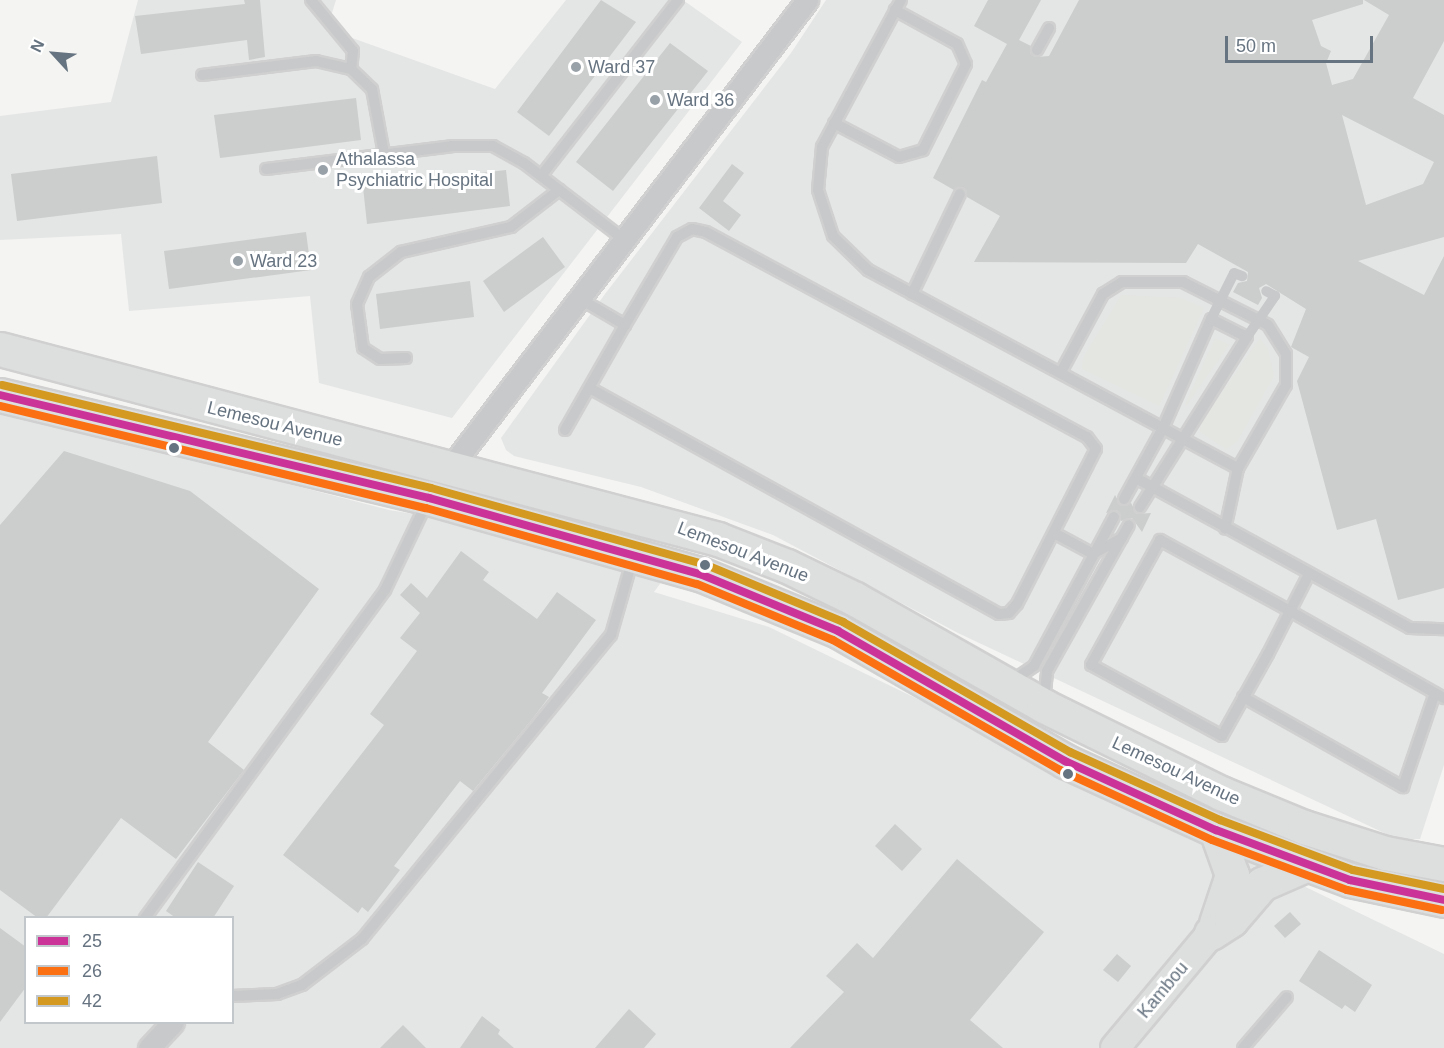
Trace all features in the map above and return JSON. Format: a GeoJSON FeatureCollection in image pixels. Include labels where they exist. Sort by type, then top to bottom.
{"type":"FeatureCollection","features":[{"type":"Feature","properties":{"kind":"main road","name":"Lemesou Avenue"},"geometry":{"type":"LineString","coordinates":[[0,349],[450,468],[658,520],[787,566],[938,646],[1044,706],[1221,793],[1304,827],[1444,864]]}},
{"type":"Feature","properties":{"kind":"main road","name":"Lemesou Avenue"},"geometry":{"type":"LineString","coordinates":[[0,394],[429,498],[634,553],[770,599],[838,631],[1065,761],[1216,830],[1305,865],[1444,900]]}},
{"type":"Feature","properties":{"kind":"main road"},"geometry":{"type":"LineString","coordinates":[[1211,933],[1232,875],[1216,830]]}},
{"type":"Feature","properties":{"kind":"main road"},"geometry":{"type":"LineString","coordinates":[[1211,933],[1231,920],[1262,884],[1305,865]]}},
{"type":"Feature","properties":{"kind":"street"},"geometry":{"type":"LineString","coordinates":[[450,468],[582,300],[807,0]]}},
{"type":"Feature","properties":{"kind":"street","name":"Kambou"},"geometry":{"type":"LineString","coordinates":[[1115,1048],[1211,933]]}},
{"type":"Feature","properties":{"kind":"street"},"geometry":{"type":"LineString","coordinates":[[149,1048],[172,1024]]}},
{"type":"Feature","properties":{"kind":"lane"},"geometry":{"type":"LineString","coordinates":[[311,0],[353,51],[351,69]]}},
{"type":"Feature","properties":{"kind":"lane"},"geometry":{"type":"LineString","coordinates":[[541,176],[678,0]]}},
{"type":"Feature","properties":{"kind":"lane"},"geometry":{"type":"LineString","coordinates":[[834,123],[899,157],[923,150],[966,64],[957,44],[898,5],[834,123],[818,166],[823,213],[833,236],[868,270],[1238,468]]}},
{"type":"Feature","properties":{"kind":"lane"},"geometry":{"type":"LineString","coordinates":[[1037,50],[1048,28]]}},
{"type":"Feature","properties":{"kind":"lane"},"geometry":{"type":"LineString","coordinates":[[202,75],[316,61],[351,69],[372,89],[384,154]]}},
{"type":"Feature","properties":{"kind":"lane"},"geometry":{"type":"LineString","coordinates":[[266,169],[478,144],[507,152],[626,241]]}},
{"type":"Feature","properties":{"kind":"lane"},"geometry":{"type":"LineString","coordinates":[[406,357],[381,359],[363,348],[357,304],[369,277],[401,252],[511,227],[559,190]]}},
{"type":"Feature","properties":{"kind":"lane"},"geometry":{"type":"LineString","coordinates":[[912,294],[960,194]]}},
{"type":"Feature","properties":{"kind":"lane"},"geometry":{"type":"LineString","coordinates":[[565,430],[589,388],[625,325],[677,237],[687,230],[706,232],[1092,441],[1096,449],[1091,464],[1012,610],[994,612],[589,388]]}},
{"type":"Feature","properties":{"kind":"lane"},"geometry":{"type":"LineString","coordinates":[[1124,499],[1163,428],[1234,273],[1242,276]]}},
{"type":"Feature","properties":{"kind":"lane"},"geometry":{"type":"LineString","coordinates":[[1061,372],[1103,294],[1122,282],[1183,282],[1268,325],[1286,354],[1286,386],[1238,468],[1225,529]]}},
{"type":"Feature","properties":{"kind":"lane"},"geometry":{"type":"LineString","coordinates":[[1140,507],[1182,436],[1275,296],[1266,291]]}},
{"type":"Feature","properties":{"kind":"lane"},"geometry":{"type":"LineString","coordinates":[[582,300],[625,325]]}},
{"type":"Feature","properties":{"kind":"lane"},"geometry":{"type":"LineString","coordinates":[[1211,320],[1247,338]]}},
{"type":"Feature","properties":{"kind":"lane"},"geometry":{"type":"LineString","coordinates":[[146,916],[385,590],[429,498],[450,468]]}},
{"type":"Feature","properties":{"kind":"lane"},"geometry":{"type":"LineString","coordinates":[[1136,478],[1225,529],[1410,628],[1444,629]]}},
{"type":"Feature","properties":{"kind":"lane"},"geometry":{"type":"LineString","coordinates":[[1004,685],[1034,666],[1114,517]]}},
{"type":"Feature","properties":{"kind":"lane"},"geometry":{"type":"LineString","coordinates":[[1044,706],[1047,670],[1129,525]]}},
{"type":"Feature","properties":{"kind":"lane"},"geometry":{"type":"LineString","coordinates":[[1054,533],[1093,554]]}},
{"type":"Feature","properties":{"kind":"lane"},"geometry":{"type":"LineString","coordinates":[[1093,554],[1122,538]]}},
{"type":"Feature","properties":{"kind":"lane"},"geometry":{"type":"LineString","coordinates":[[1242,697],[1403,787],[1440,695],[1290,611],[1160,540],[1091,665],[1222,736],[1242,697],[1290,611],[1309,574]]}},
{"type":"Feature","properties":{"kind":"lane"},"geometry":{"type":"LineString","coordinates":[[234,996],[277,994],[302,985],[362,939],[611,635],[634,553]]}},
{"type":"Feature","properties":{"kind":"lane"},"geometry":{"type":"LineString","coordinates":[[1243,1048],[1287,997]]}},
{"type":"Feature","properties":{"kind":"shaded area","name":"Athalassa Psychiatric Hospital"},"geometry":{"type":"Polygon","coordinates":[[[138,0],[336,0],[327,29],[495,89],[566,0],[683,0],[742,42],[452,418],[319,383],[310,296],[129,311],[121,234],[0,240],[0,116],[111,102],[138,0]]]}},
{"type":"Feature","properties":{"kind":"shaded area"},"geometry":{"type":"Polygon","coordinates":[[[826,0],[1444,0],[1444,765],[1420,839],[1397,839],[958,633],[773,535],[641,487],[514,456],[506,450],[501,438],[605,294],[791,53],[826,0]]]}},
{"type":"Feature","properties":{"kind":"shaded area"},"geometry":{"type":"Polygon","coordinates":[[[1121,295],[1181,298],[1204,308],[1159,406],[1082,369],[1083,358],[1121,295]]]}},
{"type":"Feature","properties":{"kind":"shaded area"},"geometry":{"type":"Polygon","coordinates":[[[1215,338],[1229,345],[1186,406],[1185,405],[1215,338]]]}},
{"type":"Feature","properties":{"kind":"shaded area"},"geometry":{"type":"Polygon","coordinates":[[[1260,338],[1268,349],[1274,376],[1237,442],[1226,449],[1200,432],[1201,422],[1260,338]]]}},
{"type":"Feature","properties":{"kind":"shaded area"},"geometry":{"type":"Polygon","coordinates":[[[0,409],[389,510],[531,533],[668,573],[654,592],[769,627],[1444,954],[1444,1048],[0,1048],[0,409]]]}},
{"type":"Feature","properties":{"kind":"building"},"geometry":{"type":"Polygon","coordinates":[[[244,0],[260,0],[265,57],[249,60],[247,40],[141,54],[135,16],[245,4],[244,0]]]}},
{"type":"Feature","properties":{"kind":"building","name":"Ward 37"},"geometry":{"type":"Polygon","coordinates":[[[601,0],[636,22],[549,136],[517,112],[601,0]]]}},
{"type":"Feature","properties":{"kind":"building"},"geometry":{"type":"Polygon","coordinates":[[[988,0],[1041,0],[1019,40],[1031,46],[1030,53],[1037,57],[1049,56],[1079,0],[1363,0],[1363,4],[1312,20],[1321,46],[1331,51],[1326,63],[1332,85],[1353,79],[1389,15],[1364,0],[1444,0],[1444,41],[1413,98],[1444,115],[1444,237],[1358,261],[1424,295],[1444,256],[1444,588],[1398,600],[1376,519],[1337,530],[1297,381],[1309,357],[1291,347],[1306,309],[1266,284],[1259,288],[1262,298],[1258,305],[1233,292],[1238,283],[1247,281],[1248,272],[1198,244],[1186,263],[974,262],[1000,216],[967,197],[964,188],[954,190],[933,178],[982,80],[986,82],[1007,44],[974,26],[988,0]],[[1342,115],[1366,205],[1423,184],[1434,162],[1342,115]]]}},
{"type":"Feature","properties":{"kind":"building","name":"Ward 36"},"geometry":{"type":"Polygon","coordinates":[[[670,43],[708,71],[613,191],[576,162],[670,43]]]}},
{"type":"Feature","properties":{"kind":"building"},"geometry":{"type":"Polygon","coordinates":[[[356,98],[361,140],[220,158],[214,115],[356,98]]]}},
{"type":"Feature","properties":{"kind":"building"},"geometry":{"type":"Polygon","coordinates":[[[157,156],[162,203],[17,221],[11,174],[157,156]]]}},
{"type":"Feature","properties":{"kind":"building"},"geometry":{"type":"Polygon","coordinates":[[[732,164],[744,173],[723,201],[741,215],[729,231],[699,208],[732,164]]]}},
{"type":"Feature","properties":{"kind":"building"},"geometry":{"type":"Polygon","coordinates":[[[506,170],[510,206],[367,224],[363,187],[506,170]]]}},
{"type":"Feature","properties":{"kind":"building","name":"Ward 23"},"geometry":{"type":"Polygon","coordinates":[[[306,232],[311,270],[169,289],[164,251],[306,232]]]}},
{"type":"Feature","properties":{"kind":"building"},"geometry":{"type":"Polygon","coordinates":[[[543,237],[565,267],[504,312],[483,281],[543,237]]]}},
{"type":"Feature","properties":{"kind":"building"},"geometry":{"type":"Polygon","coordinates":[[[470,281],[474,317],[380,329],[376,294],[470,281]]]}},
{"type":"Feature","properties":{"kind":"building"},"geometry":{"type":"Polygon","coordinates":[[[64,451],[190,491],[319,589],[208,742],[244,770],[176,859],[121,818],[48,916],[35,916],[0,890],[0,525],[64,451]]]}},
{"type":"Feature","properties":{"kind":"building"},"geometry":{"type":"Polygon","coordinates":[[[1115,495],[1121,506],[1131,503],[1137,514],[1151,513],[1142,532],[1132,518],[1121,521],[1117,510],[1106,513],[1115,495]]]}},
{"type":"Feature","properties":{"kind":"building"},"geometry":{"type":"Polygon","coordinates":[[[461,551],[489,572],[483,580],[537,619],[557,592],[596,620],[542,693],[549,697],[533,718],[473,791],[460,781],[394,866],[400,870],[368,912],[362,907],[358,913],[283,855],[384,725],[370,714],[417,651],[400,638],[420,613],[400,595],[411,583],[427,598],[461,551]]]}},
{"type":"Feature","properties":{"kind":"building"},"geometry":{"type":"Polygon","coordinates":[[[895,824],[922,849],[902,871],[875,846],[895,824]]]}},
{"type":"Feature","properties":{"kind":"building"},"geometry":{"type":"Polygon","coordinates":[[[957,859],[1044,932],[970,1020],[1003,1048],[790,1048],[844,992],[826,976],[857,943],[873,958],[957,859]]]}},
{"type":"Feature","properties":{"kind":"building"},"geometry":{"type":"Polygon","coordinates":[[[198,862],[234,886],[214,916],[173,916],[166,911],[198,862]]]}},
{"type":"Feature","properties":{"kind":"building"},"geometry":{"type":"Polygon","coordinates":[[[1290,912],[1301,924],[1285,938],[1274,926],[1290,912]]]}},
{"type":"Feature","properties":{"kind":"building"},"geometry":{"type":"Polygon","coordinates":[[[0,928],[24,946],[24,990],[0,1022],[0,928]]]}},
{"type":"Feature","properties":{"kind":"building"},"geometry":{"type":"Polygon","coordinates":[[[1319,950],[1372,985],[1355,1012],[1345,1005],[1342,1009],[1299,981],[1319,950]]]}},
{"type":"Feature","properties":{"kind":"building"},"geometry":{"type":"Polygon","coordinates":[[[1117,954],[1131,966],[1118,982],[1103,970],[1117,954]]]}},
{"type":"Feature","properties":{"kind":"building"},"geometry":{"type":"Polygon","coordinates":[[[629,1009],[656,1034],[644,1048],[595,1048],[629,1009]]]}},
{"type":"Feature","properties":{"kind":"building"},"geometry":{"type":"Polygon","coordinates":[[[482,1016],[500,1030],[498,1034],[514,1048],[460,1048],[482,1016]]]}},
{"type":"Feature","properties":{"kind":"building"},"geometry":{"type":"Polygon","coordinates":[[[403,1025],[426,1048],[380,1048],[403,1025]]]}},
{"type":"Feature","properties":{"kind":"transit line","name":"42"},"geometry":{"type":"LineString","coordinates":[[2,385],[431,488],[704,564],[843,622],[1070,752],[1220,820],[1353,870],[1444,889]]}},
{"type":"Feature","properties":{"kind":"transit line","name":"25"},"geometry":{"type":"LineString","coordinates":[[0,395],[429,498],[700,574],[838,631],[1065,761],[1216,830],[1350,880],[1444,900]]}},
{"type":"Feature","properties":{"kind":"transit line","name":"26"},"geometry":{"type":"LineString","coordinates":[[0,406],[426,508],[697,584],[833,640],[1060,770],[1212,840],[1347,890],[1442,910]]}},
{"type":"Feature","properties":{"kind":"place","name":"Ward 37"},"geometry":{"type":"Point","coordinates":[576,67]}},
{"type":"Feature","properties":{"kind":"place","name":"Ward 36"},"geometry":{"type":"Point","coordinates":[655,100]}},
{"type":"Feature","properties":{"kind":"place","name":"Athalassa Psychiatric Hospital"},"geometry":{"type":"Point","coordinates":[323,170]}},
{"type":"Feature","properties":{"kind":"place","name":"Ward 23"},"geometry":{"type":"Point","coordinates":[238,261]}}]}
